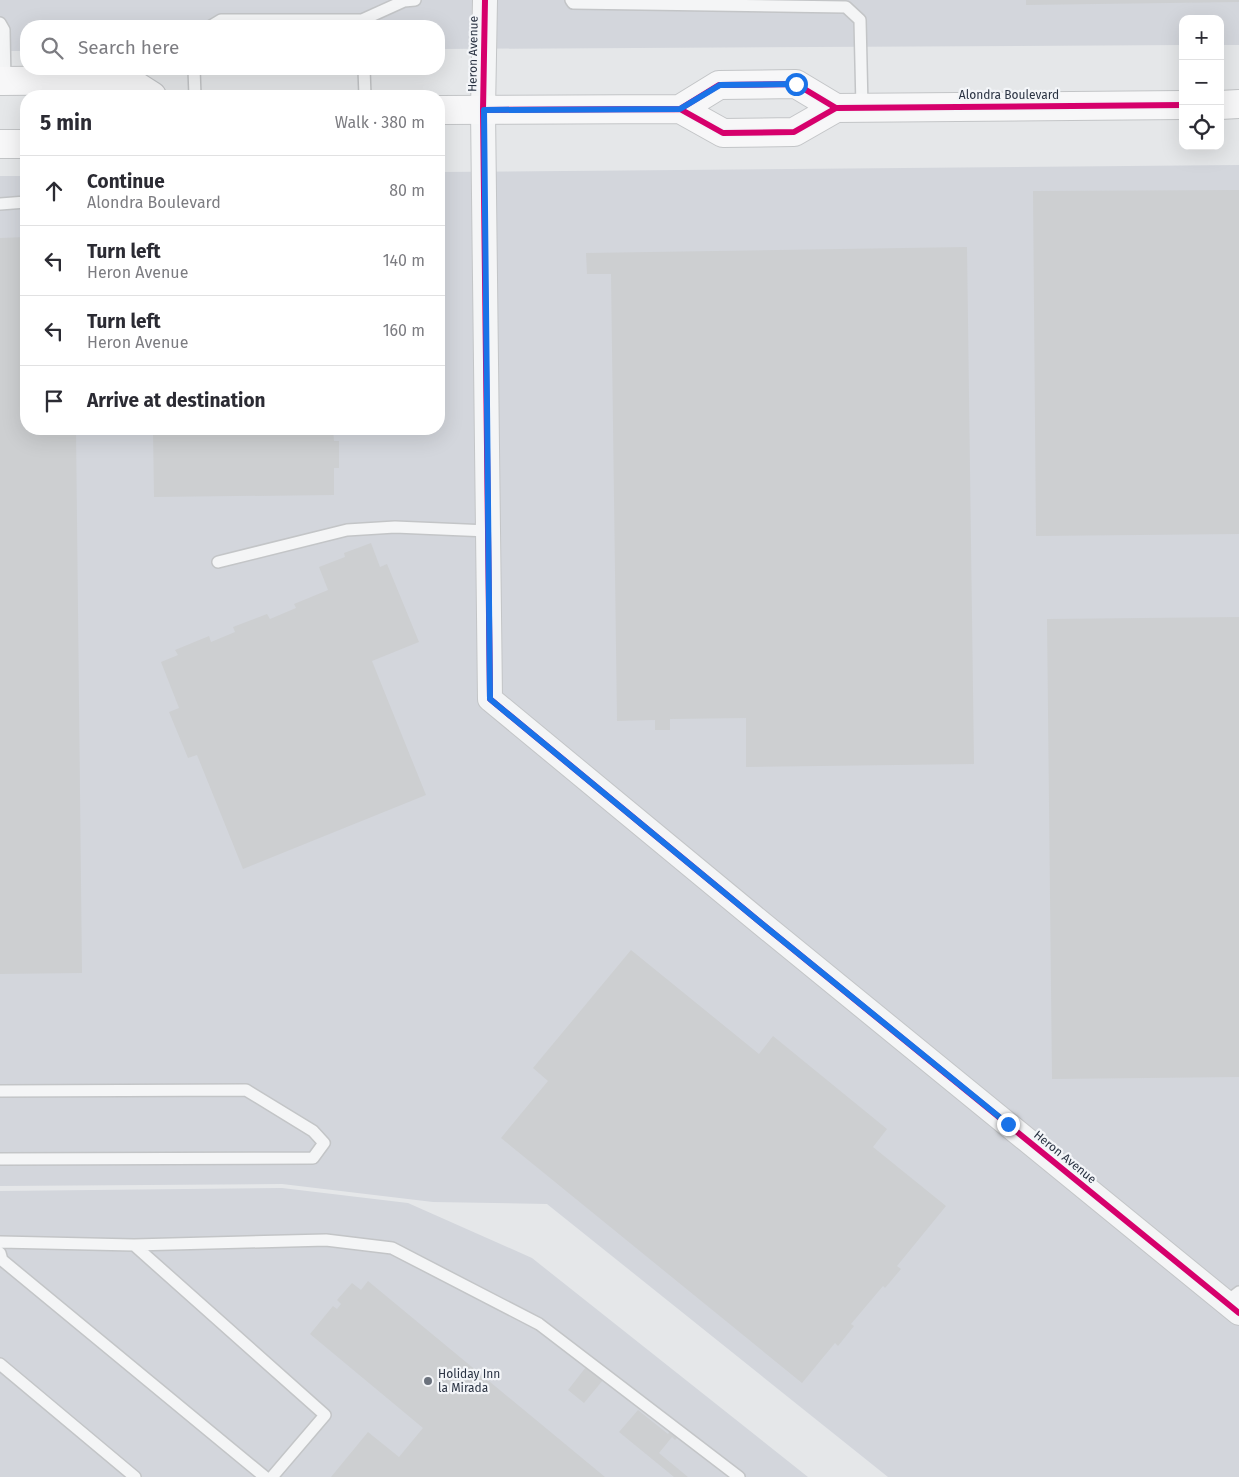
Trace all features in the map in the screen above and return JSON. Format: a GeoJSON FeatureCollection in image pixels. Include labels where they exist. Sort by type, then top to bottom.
{"type":"FeatureCollection","features":[{"type":"Feature","properties":{"kind":"main road"},"geometry":{"type":"LineString","coordinates":[[3,81],[127,80],[143,90]]}},
{"type":"Feature","properties":{"kind":"main road"},"geometry":{"type":"LineString","coordinates":[[680,109],[720,85],[796,84],[849,108]]}},
{"type":"Feature","properties":{"kind":"main road"},"geometry":{"type":"LineString","coordinates":[[1224,105],[1239,104]]}},
{"type":"Feature","properties":{"kind":"main road","name":"Alondra Boulevard"},"geometry":{"type":"LineString","coordinates":[[445,110],[680,109],[723,133],[794,132],[849,108],[1179,105]]}},
{"type":"Feature","properties":{"kind":"main road"},"geometry":{"type":"LineString","coordinates":[[0,144],[20,144]]}},
{"type":"Feature","properties":{"kind":"street","name":"Heron Avenue"},"geometry":{"type":"LineString","coordinates":[[485,0],[484,110],[490,699],[753,917],[1235,1302]]}},
{"type":"Feature","properties":{"kind":"lane"},"geometry":{"type":"LineString","coordinates":[[368,20],[404,1],[415,0]]}},
{"type":"Feature","properties":{"kind":"lane"},"geometry":{"type":"LineString","coordinates":[[571,0],[572,3],[846,7],[860,20],[849,108]]}},
{"type":"Feature","properties":{"kind":"lane"},"geometry":{"type":"LineString","coordinates":[[0,23],[4,30],[3,81]]}},
{"type":"Feature","properties":{"kind":"lane"},"geometry":{"type":"LineString","coordinates":[[194,75],[195,90]]}},
{"type":"Feature","properties":{"kind":"lane"},"geometry":{"type":"LineString","coordinates":[[364,75],[365,90]]}},
{"type":"Feature","properties":{"kind":"lane"},"geometry":{"type":"LineString","coordinates":[[0,204],[20,202]]}},
{"type":"Feature","properties":{"kind":"lane"},"geometry":{"type":"LineString","coordinates":[[218,562],[347,530],[395,527],[488,531]]}},
{"type":"Feature","properties":{"kind":"lane"},"geometry":{"type":"LineString","coordinates":[[0,1090],[246,1090],[312,1131],[324,1143],[313,1158],[0,1159]]}},
{"type":"Feature","properties":{"kind":"lane"},"geometry":{"type":"LineString","coordinates":[[0,1242],[134,1245],[326,1240],[392,1248],[540,1324],[739,1477]]}},
{"type":"Feature","properties":{"kind":"lane"},"geometry":{"type":"LineString","coordinates":[[134,1245],[325,1415],[272,1477]]}},
{"type":"Feature","properties":{"kind":"lane"},"geometry":{"type":"LineString","coordinates":[[0,1253],[2,1260],[265,1477]]}},
{"type":"Feature","properties":{"kind":"lane"},"geometry":{"type":"LineString","coordinates":[[0,1364],[135,1477]]}},
{"type":"Feature","properties":{"kind":"shaded area"},"geometry":{"type":"Polygon","coordinates":[[[0,0],[1239,0],[1239,45],[1224,45],[1224,15],[1179,15],[1179,45],[445,49],[445,20],[20,20],[20,51],[0,51],[0,0]]]}},
{"type":"Feature","properties":{"kind":"shaded area"},"geometry":{"type":"Polygon","coordinates":[[[1239,165],[1239,1477],[888,1477],[547,1204],[433,1202],[282,1184],[0,1186],[0,176],[20,176],[20,435],[445,435],[445,172],[1239,165]]]}},
{"type":"Feature","properties":{"kind":"shaded area"},"geometry":{"type":"Polygon","coordinates":[[[282,1188],[408,1203],[532,1258],[808,1477],[0,1477],[0,1191],[282,1188]]]}},
{"type":"Feature","properties":{"kind":"building"},"geometry":{"type":"Polygon","coordinates":[[[1026,0],[1239,0],[1239,2],[1026,5],[1026,0]]]}},
{"type":"Feature","properties":{"kind":"building"},"geometry":{"type":"Polygon","coordinates":[[[1239,190],[1239,534],[1036,536],[1033,191],[1239,190]]]}},
{"type":"Feature","properties":{"kind":"building"},"geometry":{"type":"Polygon","coordinates":[[[20,237],[20,435],[76,435],[82,973],[0,974],[0,238],[20,237]]]}},
{"type":"Feature","properties":{"kind":"building"},"geometry":{"type":"Polygon","coordinates":[[[967,247],[974,764],[746,767],[746,718],[670,719],[670,730],[655,730],[655,720],[617,721],[611,274],[587,274],[586,253],[967,247]]]}},
{"type":"Feature","properties":{"kind":"building"},"geometry":{"type":"Polygon","coordinates":[[[153,435],[334,435],[334,441],[339,441],[339,468],[334,468],[334,495],[154,497],[153,435]]]}},
{"type":"Feature","properties":{"kind":"building"},"geometry":{"type":"Polygon","coordinates":[[[371,543],[380,567],[387,564],[419,642],[372,661],[426,795],[243,869],[197,755],[188,758],[169,712],[179,708],[161,662],[178,655],[175,650],[209,636],[211,642],[235,632],[233,627],[267,614],[270,619],[296,608],[294,604],[328,590],[319,567],[345,557],[344,553],[371,543]]]}},
{"type":"Feature","properties":{"kind":"building"},"geometry":{"type":"Polygon","coordinates":[[[1239,617],[1239,1077],[1052,1079],[1047,619],[1239,617]]]}},
{"type":"Feature","properties":{"kind":"building"},"geometry":{"type":"Polygon","coordinates":[[[631,950],[759,1054],[773,1036],[887,1129],[873,1147],[946,1206],[897,1266],[901,1269],[885,1288],[883,1286],[851,1324],[854,1326],[838,1346],[835,1343],[802,1383],[501,1138],[548,1081],[533,1068],[631,950]]]}},
{"type":"Feature","properties":{"kind":"building","name":"Holiday Inn la Mirada"},"geometry":{"type":"Polygon","coordinates":[[[368,1281],[605,1477],[331,1477],[368,1432],[399,1457],[423,1428],[310,1334],[333,1306],[337,1309],[341,1304],[337,1300],[352,1283],[361,1290],[368,1281]]]}},
{"type":"Feature","properties":{"kind":"building"},"geometry":{"type":"Polygon","coordinates":[[[586,1367],[603,1380],[584,1403],[568,1390],[586,1367]]]}},
{"type":"Feature","properties":{"kind":"building"},"geometry":{"type":"Polygon","coordinates":[[[638,1410],[668,1434],[671,1430],[678,1437],[675,1440],[672,1437],[659,1453],[688,1477],[674,1477],[619,1432],[638,1410]]]}},
{"type":"Feature","properties":{"kind":"cycle path"},"geometry":{"type":"LineString","coordinates":[[485,0],[483,110],[490,699],[1239,1313]]}},
{"type":"Feature","properties":{"kind":"cycle path"},"geometry":{"type":"LineString","coordinates":[[680,109],[719,85],[796,84],[836,108]]}},
{"type":"Feature","properties":{"kind":"cycle path"},"geometry":{"type":"LineString","coordinates":[[483,110],[680,109],[723,133],[794,132],[836,108],[1179,105]]}},
{"type":"Feature","properties":{"kind":"place","name":"Holiday Inn la Mirada"},"geometry":{"type":"Point","coordinates":[428,1381]}},
{"type":"Feature","properties":{"kind":"route"},"geometry":{"type":"LineString","coordinates":[[796,84],[720,85],[680,109],[484,110],[490,699],[1008,1124]]}}]}
